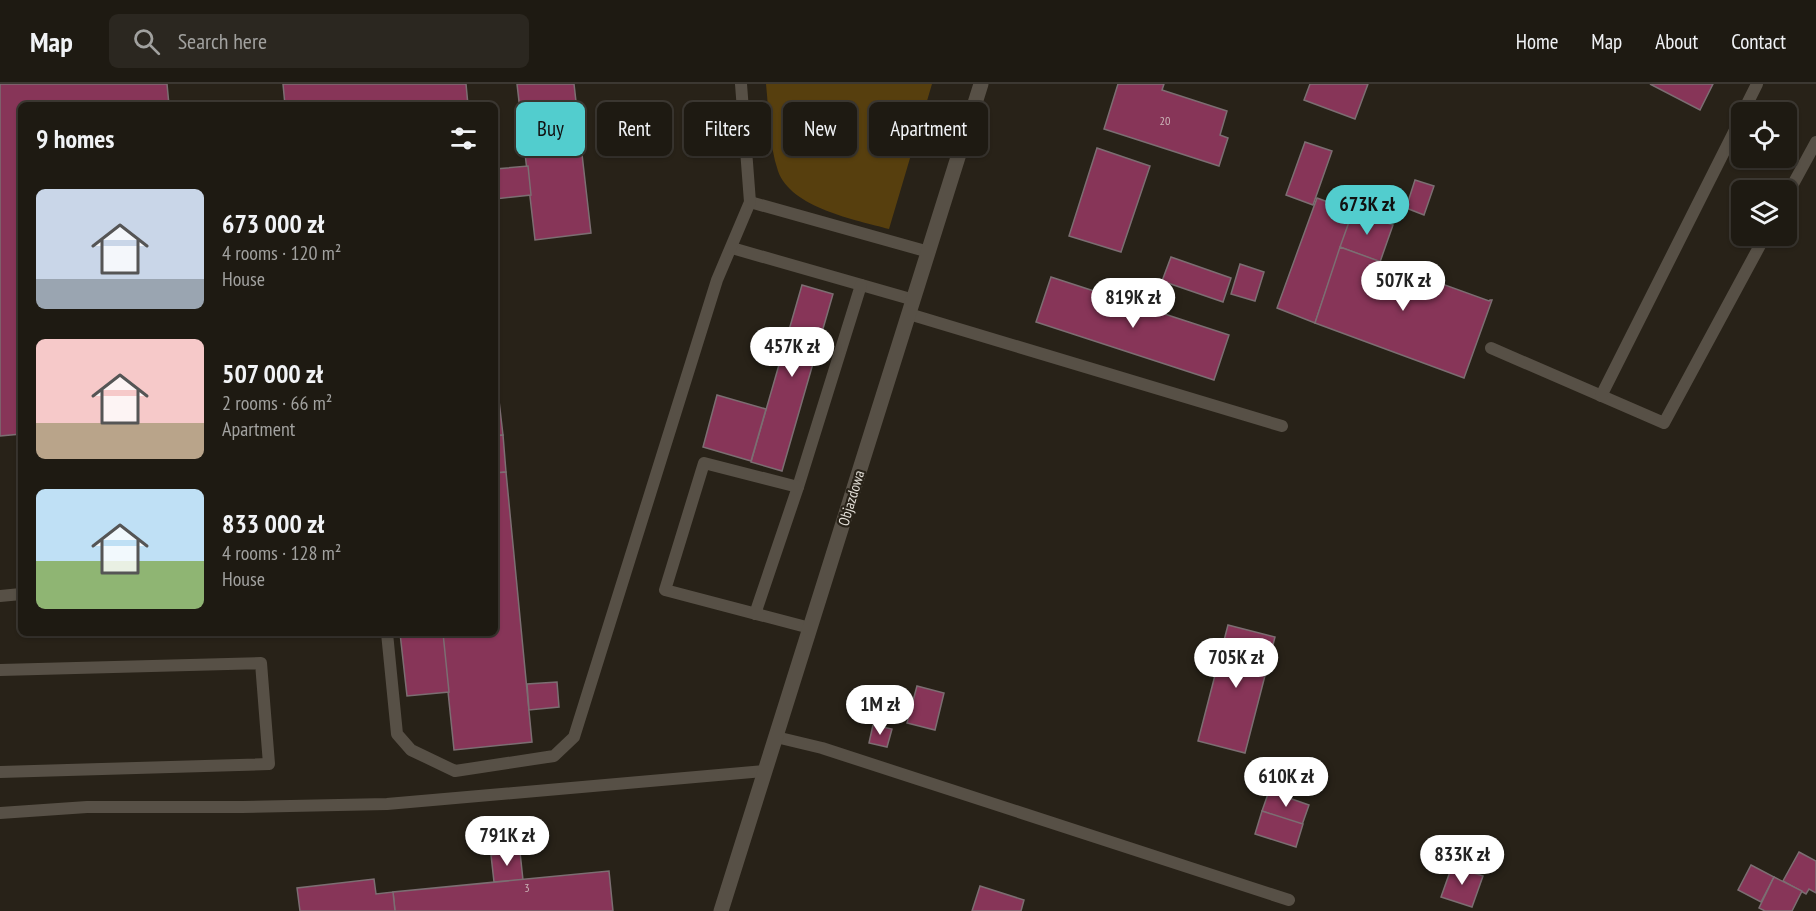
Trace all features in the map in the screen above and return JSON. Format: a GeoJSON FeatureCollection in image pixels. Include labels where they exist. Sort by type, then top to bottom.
{"type":"FeatureCollection","features":[{"type":"Feature","properties":{"kind":"street","name":"Objazdowa"},"geometry":{"type":"LineString","coordinates":[[721,911],[981,84]]}},
{"type":"Feature","properties":{"kind":"lane"},"geometry":{"type":"LineString","coordinates":[[387,636],[397,734],[411,750],[455,771],[554,756],[574,737],[717,280],[750,202],[741,84]]}},
{"type":"Feature","properties":{"kind":"lane"},"geometry":{"type":"LineString","coordinates":[[1748,102],[1757,84]]}},
{"type":"Feature","properties":{"kind":"lane"},"geometry":{"type":"LineString","coordinates":[[1601,396],[1731,136]]}},
{"type":"Feature","properties":{"kind":"lane"},"geometry":{"type":"LineString","coordinates":[[1795,180],[1816,142]]}},
{"type":"Feature","properties":{"kind":"lane"},"geometry":{"type":"LineString","coordinates":[[750,202],[929,252]]}},
{"type":"Feature","properties":{"kind":"lane"},"geometry":{"type":"LineString","coordinates":[[1491,348],[1664,423],[1761,246]]}},
{"type":"Feature","properties":{"kind":"lane"},"geometry":{"type":"LineString","coordinates":[[732,248],[861,285],[911,307],[1282,426]]}},
{"type":"Feature","properties":{"kind":"lane"},"geometry":{"type":"LineString","coordinates":[[755,614],[798,487],[861,285]]}},
{"type":"Feature","properties":{"kind":"lane"},"geometry":{"type":"LineString","coordinates":[[798,487],[704,463],[665,590],[810,628]]}},
{"type":"Feature","properties":{"kind":"lane"},"geometry":{"type":"LineString","coordinates":[[0,596],[18,594]]}},
{"type":"Feature","properties":{"kind":"lane"},"geometry":{"type":"LineString","coordinates":[[0,670],[261,663],[269,764],[0,772]]}},
{"type":"Feature","properties":{"kind":"lane"},"geometry":{"type":"LineString","coordinates":[[776,737],[833,752],[1289,900]]}},
{"type":"Feature","properties":{"kind":"lane"},"geometry":{"type":"LineString","coordinates":[[0,813],[87,807],[387,804],[765,771]]}},
{"type":"Feature","properties":{"kind":"shaded area"},"geometry":{"type":"Polygon","coordinates":[[[766,84],[932,84],[927,102],[869,102],[869,156],[911,156],[889,229],[826,211],[796,194],[785,184],[778,171],[773,150],[771,102],[768,102],[766,84]]]}},
{"type":"Feature","properties":{"kind":"building"},"geometry":{"type":"Polygon","coordinates":[[[0,84],[167,84],[169,102],[18,102],[18,434],[0,436],[0,84]]]}},
{"type":"Feature","properties":{"kind":"building"},"geometry":{"type":"Polygon","coordinates":[[[283,84],[466,84],[468,102],[285,102],[283,84]]]}},
{"type":"Feature","properties":{"kind":"building"},"geometry":{"type":"Polygon","coordinates":[[[517,84],[574,84],[576,102],[519,102],[517,84]]]}},
{"type":"Feature","properties":{"kind":"building"},"geometry":{"type":"Polygon","coordinates":[[[1118,84],[1164,84],[1162,90],[1227,111],[1220,135],[1228,138],[1219,166],[1104,129],[1118,84]]]}},
{"type":"Feature","properties":{"kind":"building"},"geometry":{"type":"Polygon","coordinates":[[[1310,84],[1368,84],[1355,119],[1304,100],[1310,84]]]}},
{"type":"Feature","properties":{"kind":"building"},"geometry":{"type":"Polygon","coordinates":[[[1650,84],[1713,84],[1700,110],[1650,84]]]}},
{"type":"Feature","properties":{"kind":"building"},"geometry":{"type":"Polygon","coordinates":[[[1305,142],[1332,151],[1313,205],[1286,195],[1305,142]]]}},
{"type":"Feature","properties":{"kind":"building"},"geometry":{"type":"Polygon","coordinates":[[[1097,148],[1150,166],[1121,252],[1069,236],[1097,148]]]}},
{"type":"Feature","properties":{"kind":"building"},"geometry":{"type":"Polygon","coordinates":[[[525,156],[582,156],[591,233],[535,240],[525,156]]]}},
{"type":"Feature","properties":{"kind":"building"},"geometry":{"type":"Polygon","coordinates":[[[528,166],[531,195],[498,199],[498,169],[528,166]]]}},
{"type":"Feature","properties":{"kind":"building"},"geometry":{"type":"Polygon","coordinates":[[[1415,180],[1434,186],[1424,215],[1406,208],[1415,180]]]}},
{"type":"Feature","properties":{"kind":"building"},"geometry":{"type":"Polygon","coordinates":[[[1317,198],[1353,211],[1315,323],[1277,308],[1317,198]]]}},
{"type":"Feature","properties":{"kind":"building"},"geometry":{"type":"Polygon","coordinates":[[[1353,211],[1393,225],[1380,262],[1340,247],[1353,211]]]}},
{"type":"Feature","properties":{"kind":"building"},"geometry":{"type":"Polygon","coordinates":[[[1340,247],[1489,301],[1492,300],[1464,378],[1315,323],[1340,247]]]}},
{"type":"Feature","properties":{"kind":"building"},"geometry":{"type":"Polygon","coordinates":[[[1171,257],[1231,278],[1223,302],[1162,281],[1171,257]]]}},
{"type":"Feature","properties":{"kind":"building"},"geometry":{"type":"Polygon","coordinates":[[[1240,264],[1264,272],[1255,301],[1231,294],[1240,264]]]}},
{"type":"Feature","properties":{"kind":"building"},"geometry":{"type":"Polygon","coordinates":[[[1051,277],[1229,335],[1214,380],[1036,322],[1051,277]]]}},
{"type":"Feature","properties":{"kind":"building"},"geometry":{"type":"Polygon","coordinates":[[[802,285],[833,294],[782,471],[751,462],[802,285]]]}},
{"type":"Feature","properties":{"kind":"building"},"geometry":{"type":"Polygon","coordinates":[[[498,392],[503,435],[498,436],[498,392]]]}},
{"type":"Feature","properties":{"kind":"building"},"geometry":{"type":"Polygon","coordinates":[[[717,395],[766,409],[751,461],[703,447],[717,395]]]}},
{"type":"Feature","properties":{"kind":"building"},"geometry":{"type":"Polygon","coordinates":[[[503,435],[506,472],[498,473],[498,436],[503,435]]]}},
{"type":"Feature","properties":{"kind":"building"},"geometry":{"type":"Polygon","coordinates":[[[506,472],[532,742],[454,750],[442,636],[498,636],[498,473],[506,472]]]}},
{"type":"Feature","properties":{"kind":"building"},"geometry":{"type":"Polygon","coordinates":[[[1228,625],[1275,637],[1245,753],[1198,741],[1228,625]]]}},
{"type":"Feature","properties":{"kind":"building"},"geometry":{"type":"Polygon","coordinates":[[[400,636],[443,636],[449,692],[407,696],[400,636]]]}},
{"type":"Feature","properties":{"kind":"building"},"geometry":{"type":"Polygon","coordinates":[[[557,682],[559,707],[529,710],[527,684],[557,682]]]}},
{"type":"Feature","properties":{"kind":"building"},"geometry":{"type":"Polygon","coordinates":[[[917,686],[944,693],[935,730],[907,723],[917,686]]]}},
{"type":"Feature","properties":{"kind":"building"},"geometry":{"type":"Polygon","coordinates":[[[873,725],[892,729],[887,747],[869,743],[873,725]]]}},
{"type":"Feature","properties":{"kind":"building"},"geometry":{"type":"Polygon","coordinates":[[[1269,791],[1309,805],[1302,825],[1262,811],[1269,791]]]}},
{"type":"Feature","properties":{"kind":"building"},"geometry":{"type":"Polygon","coordinates":[[[1262,811],[1303,824],[1296,847],[1255,834],[1262,811]]]}},
{"type":"Feature","properties":{"kind":"building"},"geometry":{"type":"Polygon","coordinates":[[[520,852],[523,880],[494,882],[491,855],[520,852]]]}},
{"type":"Feature","properties":{"kind":"building"},"geometry":{"type":"Polygon","coordinates":[[[1799,852],[1816,861],[1816,893],[1809,889],[1806,894],[1783,881],[1799,852]]]}},
{"type":"Feature","properties":{"kind":"building"},"geometry":{"type":"Polygon","coordinates":[[[1751,865],[1774,877],[1761,902],[1738,890],[1751,865]]]}},
{"type":"Feature","properties":{"kind":"building"},"geometry":{"type":"Polygon","coordinates":[[[1452,866],[1483,876],[1472,907],[1441,897],[1452,866]]]}},
{"type":"Feature","properties":{"kind":"building"},"geometry":{"type":"Polygon","coordinates":[[[609,871],[613,911],[395,911],[393,892],[609,871]]]}},
{"type":"Feature","properties":{"kind":"building"},"geometry":{"type":"Polygon","coordinates":[[[1774,877],[1802,891],[1792,911],[1765,911],[1759,908],[1774,877]]]}},
{"type":"Feature","properties":{"kind":"building"},"geometry":{"type":"Polygon","coordinates":[[[374,879],[376,894],[393,892],[395,911],[300,911],[297,888],[374,879]]]}},
{"type":"Feature","properties":{"kind":"building"},"geometry":{"type":"Polygon","coordinates":[[[980,886],[1024,900],[1021,911],[972,911],[980,886]]]}}]}
